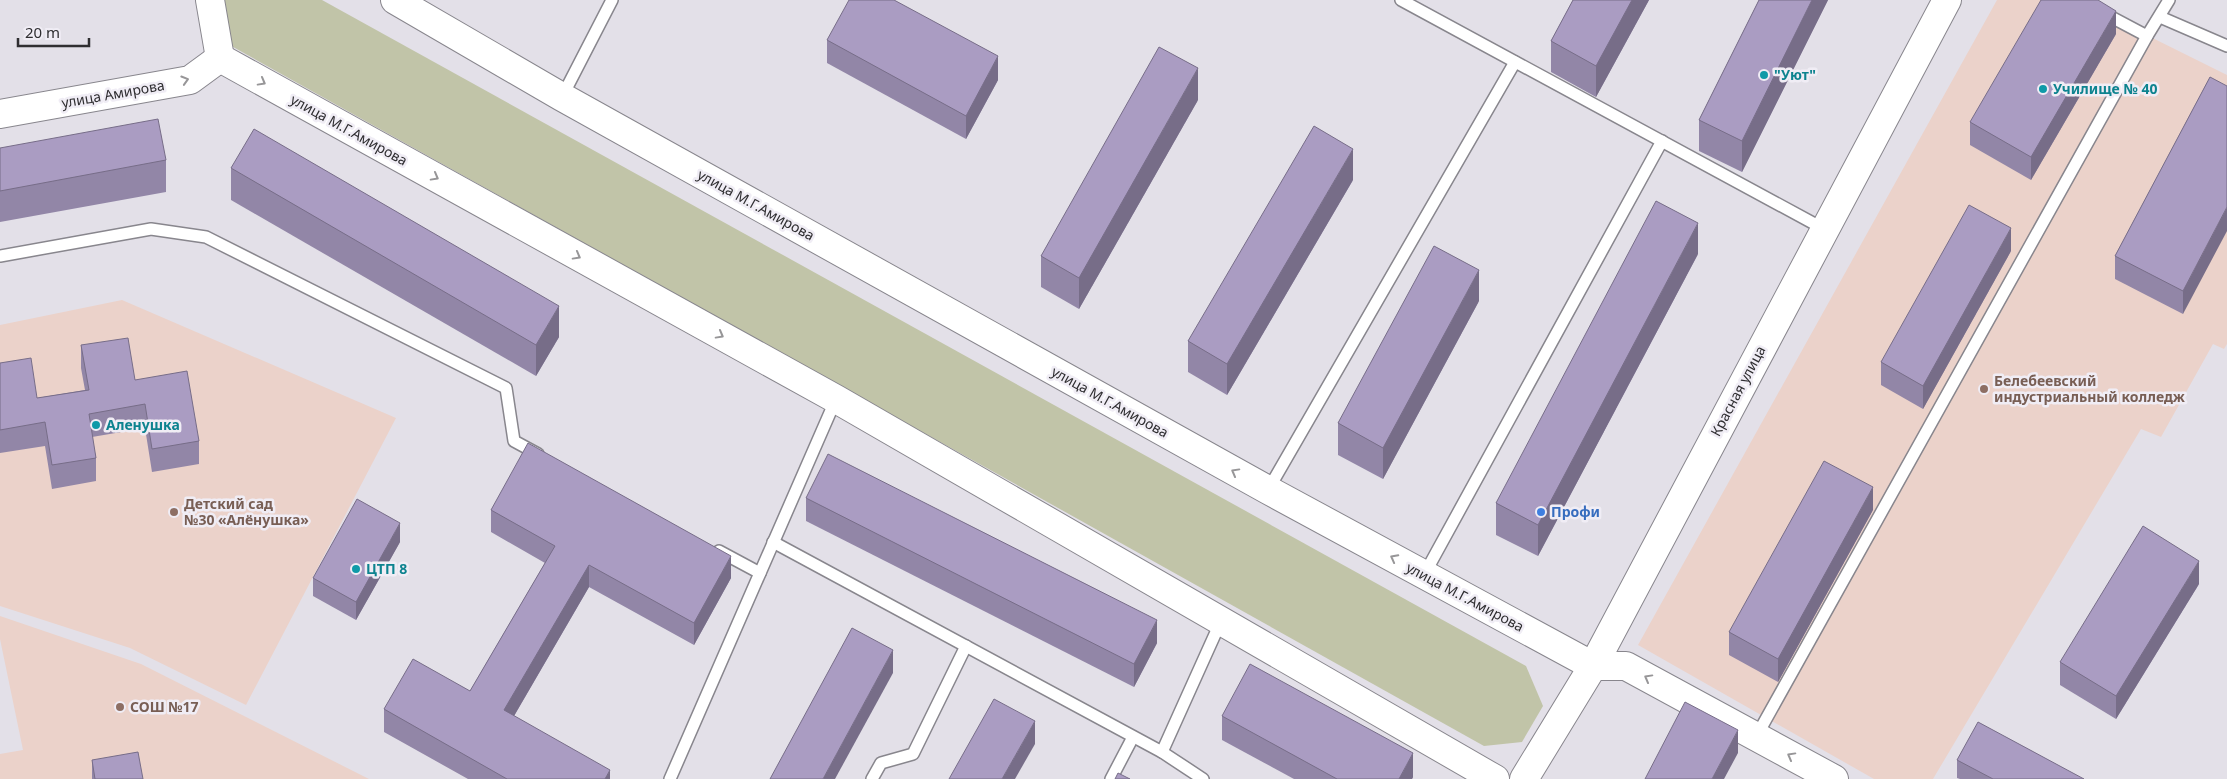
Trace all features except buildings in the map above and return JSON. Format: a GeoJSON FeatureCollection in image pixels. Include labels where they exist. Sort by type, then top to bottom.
{"type":"FeatureCollection","features":[{"type":"Feature","properties":{"kind":"street"},"geometry":{"type":"LineString","coordinates":[[210,0],[220,58]]}},
{"type":"Feature","properties":{"kind":"street","name":"улица М.Г.Амирова"},"geometry":{"type":"LineString","coordinates":[[395,0],[562,97],[1268,490],[1593,666],[1626,666],[1834,779]]}},
{"type":"Feature","properties":{"kind":"street","name":"Красная улица"},"geometry":{"type":"LineString","coordinates":[[1524,779],[1593,666],[1947,0]]}},
{"type":"Feature","properties":{"kind":"street","name":"улица Амирова"},"geometry":{"type":"LineString","coordinates":[[0,114],[190,80],[220,58]]}},
{"type":"Feature","properties":{"kind":"street","name":"улица М.Г.Амирова"},"geometry":{"type":"LineString","coordinates":[[220,58],[836,399],[1495,779]]}},
{"type":"Feature","properties":{"kind":"lane"},"geometry":{"type":"LineString","coordinates":[[562,97],[612,0]]}},
{"type":"Feature","properties":{"kind":"lane"},"geometry":{"type":"LineString","coordinates":[[1400,0],[1824,229]]}},
{"type":"Feature","properties":{"kind":"lane"},"geometry":{"type":"LineString","coordinates":[[2079,0],[2147,36]]}},
{"type":"Feature","properties":{"kind":"lane"},"geometry":{"type":"LineString","coordinates":[[1756,737],[2147,36],[2169,0]]}},
{"type":"Feature","properties":{"kind":"lane"},"geometry":{"type":"LineString","coordinates":[[2160,17],[2227,46]]}},
{"type":"Feature","properties":{"kind":"lane"},"geometry":{"type":"LineString","coordinates":[[1268,490],[1515,62]]}},
{"type":"Feature","properties":{"kind":"lane"},"geometry":{"type":"LineString","coordinates":[[1424,574],[1662,141]]}},
{"type":"Feature","properties":{"kind":"lane"},"geometry":{"type":"LineString","coordinates":[[0,256],[151,229],[206,237],[506,388],[514,441],[549,460]]}},
{"type":"Feature","properties":{"kind":"lane"},"geometry":{"type":"LineString","coordinates":[[670,779],[836,399]]}},
{"type":"Feature","properties":{"kind":"lane"},"geometry":{"type":"LineString","coordinates":[[773,542],[1162,752],[1203,779]]}},
{"type":"Feature","properties":{"kind":"lane"},"geometry":{"type":"LineString","coordinates":[[707,545],[760,573]]}},
{"type":"Feature","properties":{"kind":"lane"},"geometry":{"type":"LineString","coordinates":[[1162,752],[1221,621]]}},
{"type":"Feature","properties":{"kind":"lane"},"geometry":{"type":"LineString","coordinates":[[872,779],[882,763],[912,754],[966,646]]}},
{"type":"Feature","properties":{"kind":"lane"},"geometry":{"type":"LineString","coordinates":[[1111,779],[1133,737]]}},
{"type":"Feature","properties":{"kind":"shaded area","name":"Белебеевский индустриальный колледж"},"geometry":{"type":"Polygon","coordinates":[[[1997,0],[2076,0],[2227,75],[2227,344],[2224,349],[2213,344],[2161,437],[2141,429],[1933,779],[1874,779],[1638,645],[1997,0]]]}},
{"type":"Feature","properties":{"kind":"shaded area","name":"Детский сад №30 «Алёнушка»"},"geometry":{"type":"Polygon","coordinates":[[[122,300],[396,418],[246,705],[130,648],[0,606],[0,325],[122,300]]]}},
{"type":"Feature","properties":{"kind":"shaded area","name":"СОШ №17"},"geometry":{"type":"Polygon","coordinates":[[[0,616],[141,664],[369,779],[0,779],[0,754],[23,750],[0,639],[0,616]]]}},
{"type":"Feature","properties":{"kind":"green space"},"geometry":{"type":"Polygon","coordinates":[[[210,0],[322,0],[1526,666],[1543,706],[1522,742],[1484,746],[226,43],[210,0]]]}},
{"type":"Feature","properties":{"kind":"place","name":"\"Уют\""},"geometry":{"type":"Point","coordinates":[1764,75]}},
{"type":"Feature","properties":{"kind":"place","name":"Училище № 40"},"geometry":{"type":"Point","coordinates":[2043,89]}},
{"type":"Feature","properties":{"kind":"place","name":"Белебеевский индустриальный колледж"},"geometry":{"type":"Point","coordinates":[1984,389]}},
{"type":"Feature","properties":{"kind":"place","name":"Аленушка"},"geometry":{"type":"Point","coordinates":[96,425]}},
{"type":"Feature","properties":{"kind":"place","name":"Детский сад №30 «Алёнушка»"},"geometry":{"type":"Point","coordinates":[174,512]}},
{"type":"Feature","properties":{"kind":"place","name":"Профи"},"geometry":{"type":"Point","coordinates":[1541,512]}},
{"type":"Feature","properties":{"kind":"place","name":"ЦТП 8"},"geometry":{"type":"Point","coordinates":[356,569]}},
{"type":"Feature","properties":{"kind":"place","name":"СОШ №17"},"geometry":{"type":"Point","coordinates":[120,707]}}]}
